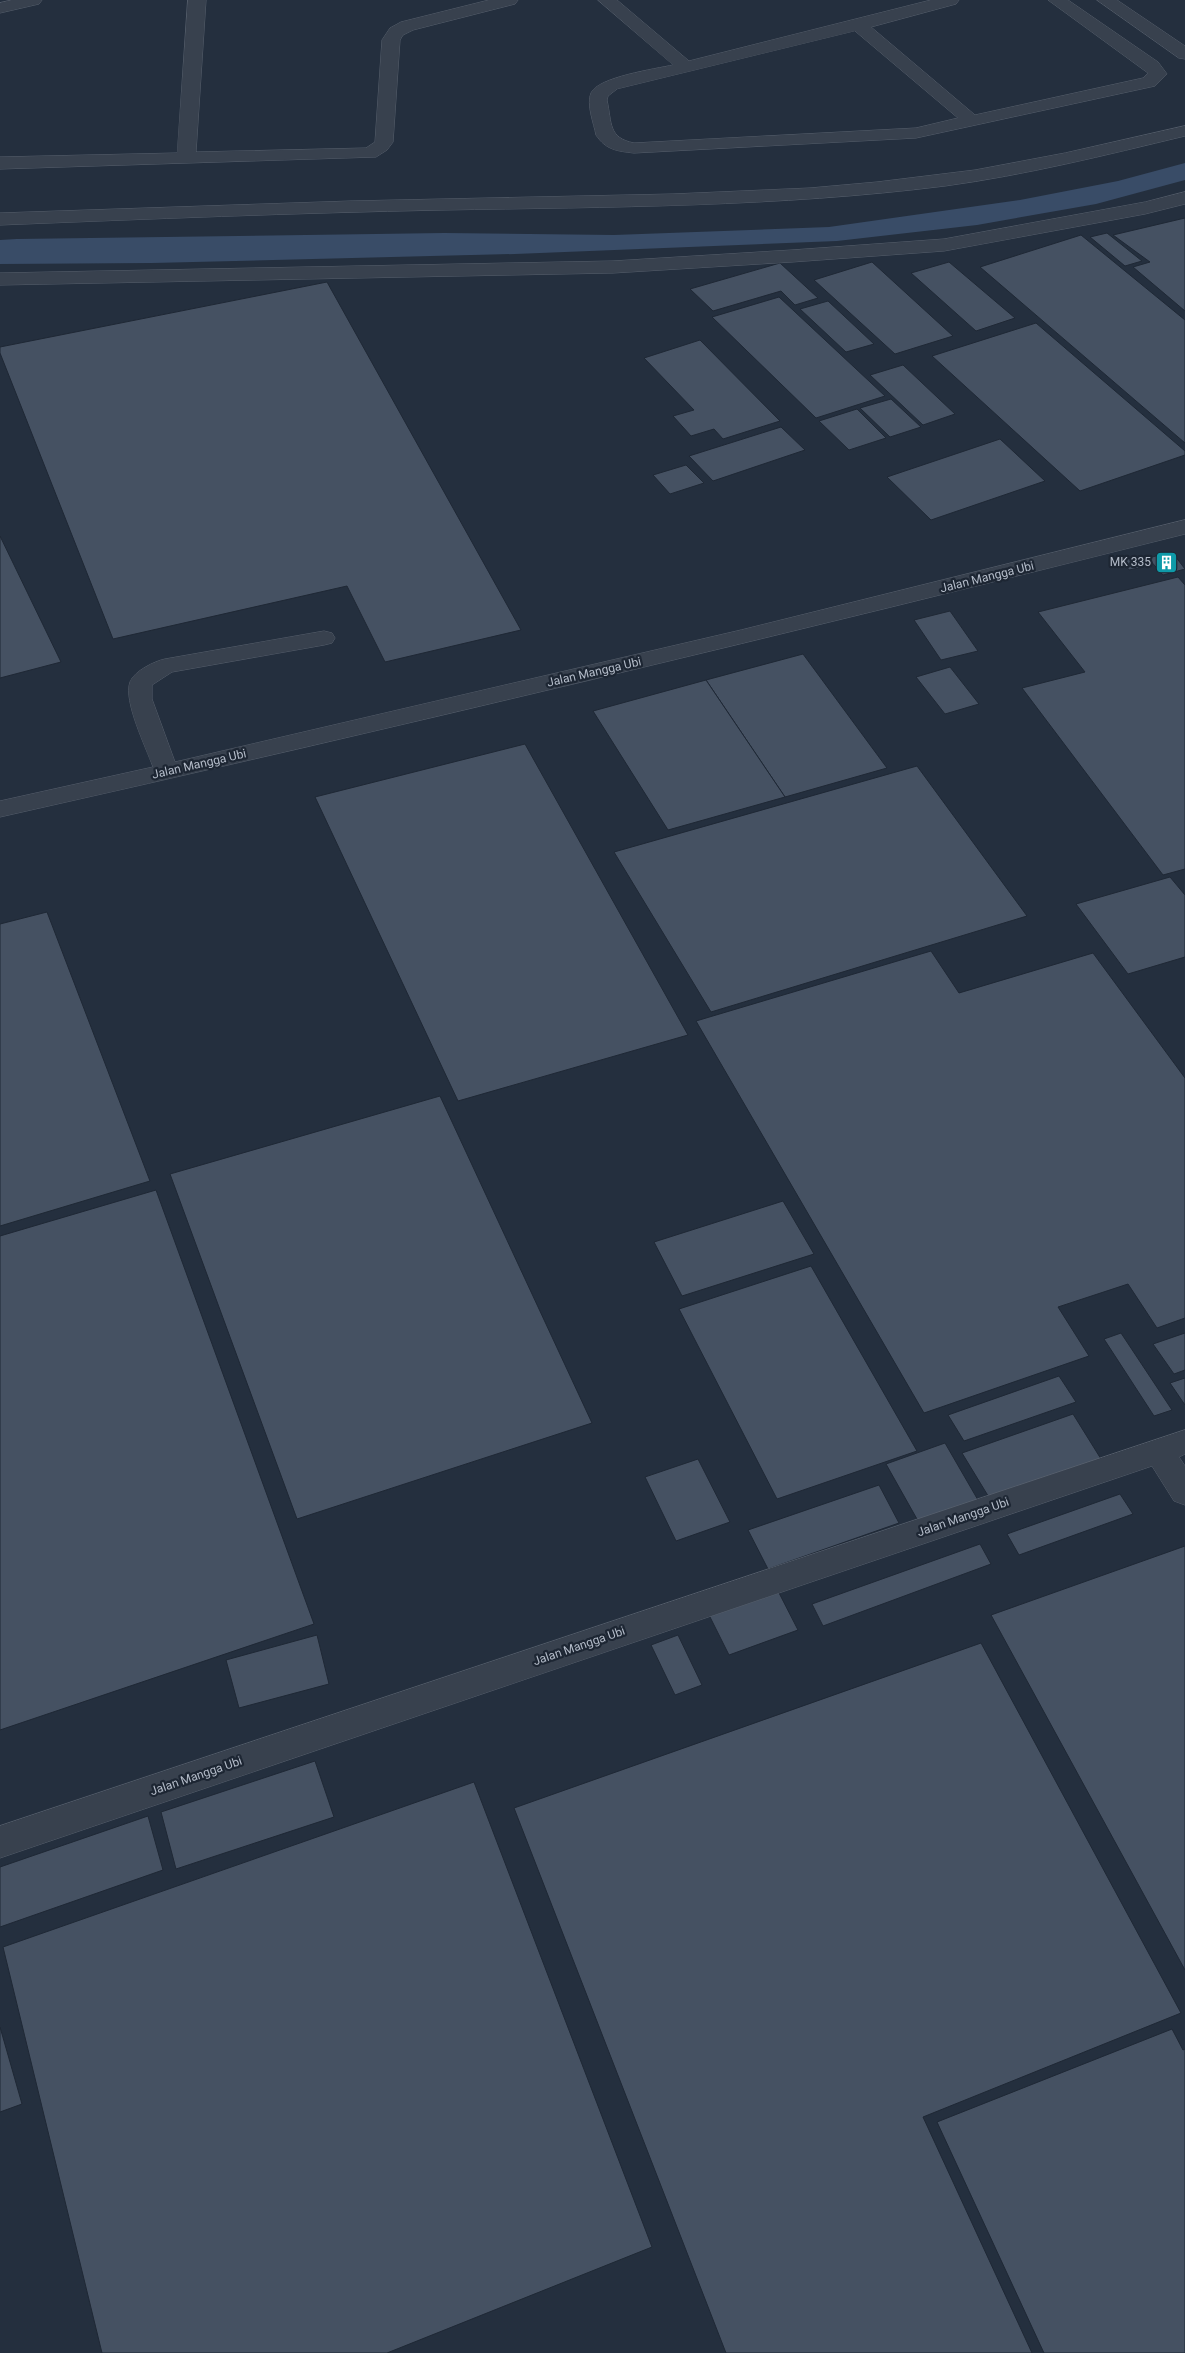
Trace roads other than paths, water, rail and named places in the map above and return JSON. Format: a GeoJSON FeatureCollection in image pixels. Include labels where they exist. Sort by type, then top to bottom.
{"type":"FeatureCollection","features":[{"type":"Feature","properties":{"kind":"street"},"geometry":{"type":"LineString","coordinates":[[0,8],[33,0]]}},
{"type":"Feature","properties":{"kind":"street"},"geometry":{"type":"LineString","coordinates":[[186,158],[197,0]]}},
{"type":"Feature","properties":{"kind":"street"},"geometry":{"type":"LineString","coordinates":[[0,163],[359,155],[376,150],[384,142],[390,40],[396,32],[407,26],[509,0]]}},
{"type":"Feature","properties":{"kind":"street"},"geometry":{"type":"LineString","coordinates":[[607,0],[685,66]]}},
{"type":"Feature","properties":{"kind":"street"},"geometry":{"type":"LineString","coordinates":[[950,0],[858,25],[611,85],[599,94],[598,100],[605,135],[608,141],[615,145],[634,148],[916,133],[973,122],[1149,82],[1155,79],[1158,74],[1152,66],[1057,0]]}},
{"type":"Feature","properties":{"kind":"street"},"geometry":{"type":"LineString","coordinates":[[1106,0],[1185,54]]}},
{"type":"Feature","properties":{"kind":"street"},"geometry":{"type":"LineString","coordinates":[[858,25],[973,122]]}},
{"type":"Feature","properties":{"kind":"street"},"geometry":{"type":"LineString","coordinates":[[0,219],[399,205],[585,202],[843,190],[945,180],[1073,158],[1185,131]]}},
{"type":"Feature","properties":{"kind":"street"},"geometry":{"type":"LineString","coordinates":[[0,279],[614,267],[802,256],[944,245],[1145,208],[1185,198]]}},
{"type":"Feature","properties":{"kind":"street","name":"Jalan Mangga Ubi"},"geometry":{"type":"LineString","coordinates":[[0,809],[577,676],[952,586],[1185,527]]}},
{"type":"Feature","properties":{"kind":"street"},"geometry":{"type":"LineString","coordinates":[[167,772],[140,699],[141,682],[165,666],[324,638]]}},
{"type":"Feature","properties":{"kind":"street","name":"Jalan Mangga Ubi"},"geometry":{"type":"LineString","coordinates":[[0,1842],[1172,1446],[1185,1492]]}},
{"type":"Feature","properties":{"kind":"water"},"geometry":{"type":"Polygon","coordinates":[[[1185,163],[1185,180],[1096,204],[977,225],[837,241],[515,254],[152,263],[0,264],[0,240],[17,239],[444,233],[614,235],[829,227],[1020,200],[1118,181],[1185,163]]]}},
{"type":"Feature","properties":{"kind":"place","name":"MK 335"},"geometry":{"type":"Point","coordinates":[1167,562]}}]}
